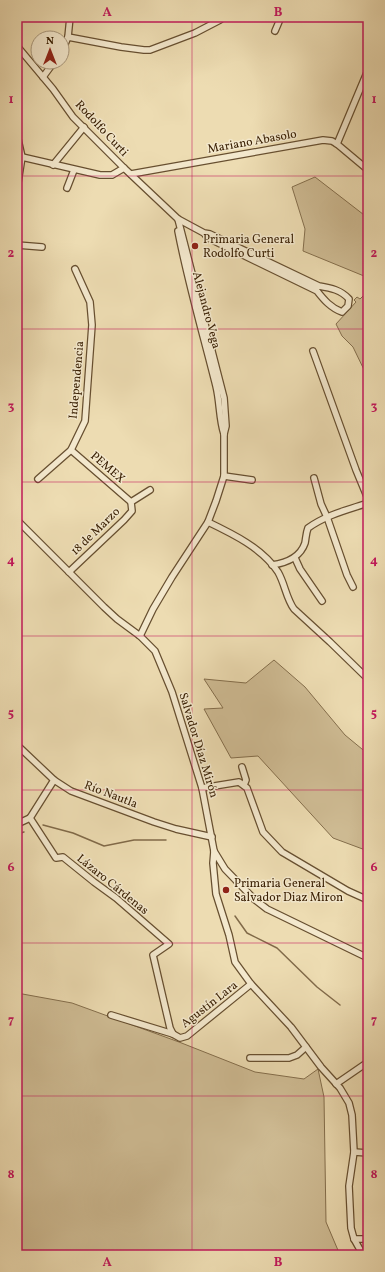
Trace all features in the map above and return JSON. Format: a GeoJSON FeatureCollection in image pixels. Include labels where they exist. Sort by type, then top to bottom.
{"type":"FeatureCollection","features":[{"type":"Feature","properties":{"kind":"street"},"geometry":{"type":"LineString","coordinates":[[69,30],[70,17]]}},
{"type":"Feature","properties":{"kind":"street"},"geometry":{"type":"LineString","coordinates":[[275,31],[281,17]]}},
{"type":"Feature","properties":{"kind":"street"},"geometry":{"type":"LineString","coordinates":[[70,37],[121,47],[150,50],[195,33],[220,20]]}},
{"type":"Feature","properties":{"kind":"street","name":"Rodolfo Curti"},"geometry":{"type":"LineString","coordinates":[[17,46],[84,127],[124,168],[178,219],[318,289]]}},
{"type":"Feature","properties":{"kind":"street"},"geometry":{"type":"LineString","coordinates":[[43,77],[48,70]]}},
{"type":"Feature","properties":{"kind":"street"},"geometry":{"type":"LineString","coordinates":[[368,70],[337,144],[368,170]]}},
{"type":"Feature","properties":{"kind":"street"},"geometry":{"type":"LineString","coordinates":[[53,165],[84,127]]}},
{"type":"Feature","properties":{"kind":"street"},"geometry":{"type":"LineString","coordinates":[[17,134],[22,157],[17,189]]}},
{"type":"Feature","properties":{"kind":"street","name":"Mariano Abasolo"},"geometry":{"type":"LineString","coordinates":[[131,174],[323,140],[332,141],[337,144]]}},
{"type":"Feature","properties":{"kind":"street"},"geometry":{"type":"LineString","coordinates":[[22,157],[100,175],[112,175],[124,168]]}},
{"type":"Feature","properties":{"kind":"street"},"geometry":{"type":"LineString","coordinates":[[67,188],[74,170]]}},
{"type":"Feature","properties":{"kind":"street","name":"Alejandro Vega"},"geometry":{"type":"LineString","coordinates":[[140,636],[153,609],[208,522],[224,476],[224,434],[226,426],[222,398],[196,303],[178,219]]}},
{"type":"Feature","properties":{"kind":"street"},"geometry":{"type":"LineString","coordinates":[[17,245],[42,247]]}},
{"type":"Feature","properties":{"kind":"street","name":"Independencia"},"geometry":{"type":"LineString","coordinates":[[38,479],[71,450],[85,421],[92,326],[90,302],[75,269]]}},
{"type":"Feature","properties":{"kind":"street"},"geometry":{"type":"LineString","coordinates":[[332,288],[349,299],[348,306],[342,312],[337,310],[326,302],[318,289],[332,288]]}},
{"type":"Feature","properties":{"kind":"street"},"geometry":{"type":"LineString","coordinates":[[313,350],[356,470],[368,499]]}},
{"type":"Feature","properties":{"kind":"street","name":"PEMEX"},"geometry":{"type":"LineString","coordinates":[[71,450],[131,502]]}},
{"type":"Feature","properties":{"kind":"street"},"geometry":{"type":"LineString","coordinates":[[224,476],[252,480]]}},
{"type":"Feature","properties":{"kind":"street"},"geometry":{"type":"LineString","coordinates":[[314,478],[321,504],[328,517],[347,575],[353,588]]}},
{"type":"Feature","properties":{"kind":"street","name":"18 de Marzo"},"geometry":{"type":"LineString","coordinates":[[69,572],[132,511],[131,502],[150,490]]}},
{"type":"Feature","properties":{"kind":"street"},"geometry":{"type":"LineString","coordinates":[[272,565],[284,563],[295,558],[300,553],[308,528],[328,517],[368,504]]}},
{"type":"Feature","properties":{"kind":"street","name":"Salvador Díaz Mirón"},"geometry":{"type":"LineString","coordinates":[[17,520],[104,607],[140,636],[155,651],[172,692],[202,788],[214,851],[213,863],[216,894],[229,935],[235,962],[251,984],[291,1026],[349,1103],[352,1115],[354,1152],[349,1186],[351,1228],[354,1239],[363,1255]]}},
{"type":"Feature","properties":{"kind":"street"},"geometry":{"type":"LineString","coordinates":[[208,522],[240,538],[255,549],[272,565],[278,573],[289,602],[294,609],[368,679]]}},
{"type":"Feature","properties":{"kind":"street"},"geometry":{"type":"LineString","coordinates":[[295,558],[300,569],[322,601]]}},
{"type":"Feature","properties":{"kind":"street","name":"Río Nautla"},"geometry":{"type":"LineString","coordinates":[[17,746],[54,780],[71,791],[154,822],[176,829],[212,837]]}},
{"type":"Feature","properties":{"kind":"street"},"geometry":{"type":"LineString","coordinates":[[242,767],[246,780],[244,784]]}},
{"type":"Feature","properties":{"kind":"street"},"geometry":{"type":"LineString","coordinates":[[17,824],[30,818],[54,780]]}},
{"type":"Feature","properties":{"kind":"street"},"geometry":{"type":"LineString","coordinates":[[202,788],[239,782],[244,784],[247,788],[264,832],[282,852],[348,891],[368,900]]}},
{"type":"Feature","properties":{"kind":"street","name":"Lázaro Cárdenas"},"geometry":{"type":"LineString","coordinates":[[30,818],[56,858],[63,857],[116,898],[169,944],[153,955],[170,1028],[173,1034]]}},
{"type":"Feature","properties":{"kind":"street"},"geometry":{"type":"LineString","coordinates":[[214,851],[226,869],[254,899],[267,909],[368,958]]}},
{"type":"Feature","properties":{"kind":"street","name":"Agustín Lara"},"geometry":{"type":"LineString","coordinates":[[111,1014],[173,1034],[180,1038],[187,1036],[251,984]]}},
{"type":"Feature","properties":{"kind":"street"},"geometry":{"type":"LineString","coordinates":[[250,1058],[289,1058],[297,1055],[306,1047]]}},
{"type":"Feature","properties":{"kind":"street"},"geometry":{"type":"LineString","coordinates":[[336,1084],[368,1062]]}},
{"type":"Feature","properties":{"kind":"street"},"geometry":{"type":"LineString","coordinates":[[354,1152],[368,1153]]}},
{"type":"Feature","properties":{"kind":"street"},"geometry":{"type":"LineString","coordinates":[[354,1239],[368,1239]]}},
{"type":"Feature","properties":{"kind":"shaded area"},"geometry":{"type":"Polygon","coordinates":[[[315,177],[368,218],[368,266],[364,276],[303,251],[305,229],[292,187],[315,177]]]}},
{"type":"Feature","properties":{"kind":"shaded area"},"geometry":{"type":"Polygon","coordinates":[[[368,293],[368,378],[353,347],[342,336],[336,324],[356,302],[354,300],[357,297],[360,299],[368,293]]]}},
{"type":"Feature","properties":{"kind":"shaded area"},"geometry":{"type":"Polygon","coordinates":[[[274,660],[305,687],[345,735],[368,754],[368,851],[333,838],[258,756],[231,758],[204,709],[223,708],[204,679],[246,683],[274,660]]]}},
{"type":"Feature","properties":{"kind":"shaded area"},"geometry":{"type":"Polygon","coordinates":[[[17,993],[72,1003],[179,1042],[255,1072],[304,1079],[318,1069],[324,1097],[326,1222],[340,1255],[17,1255],[17,993]]]}},
{"type":"Feature","properties":{"kind":"waterway"},"geometry":{"type":"LineString","coordinates":[[43,825],[73,833],[104,846],[134,840],[166,840]]}},
{"type":"Feature","properties":{"kind":"waterway"},"geometry":{"type":"LineString","coordinates":[[17,834],[24,832]]}},
{"type":"Feature","properties":{"kind":"waterway"},"geometry":{"type":"LineString","coordinates":[[235,916],[247,933],[277,948],[317,987],[340,1005]]}},
{"type":"Feature","properties":{"kind":"place","name":"Primaria General Rodolfo Curti"},"geometry":{"type":"Point","coordinates":[195,246]}},
{"type":"Feature","properties":{"kind":"place","name":"Primaria General Salvador Diaz Miron"},"geometry":{"type":"Point","coordinates":[226,890]}}]}
